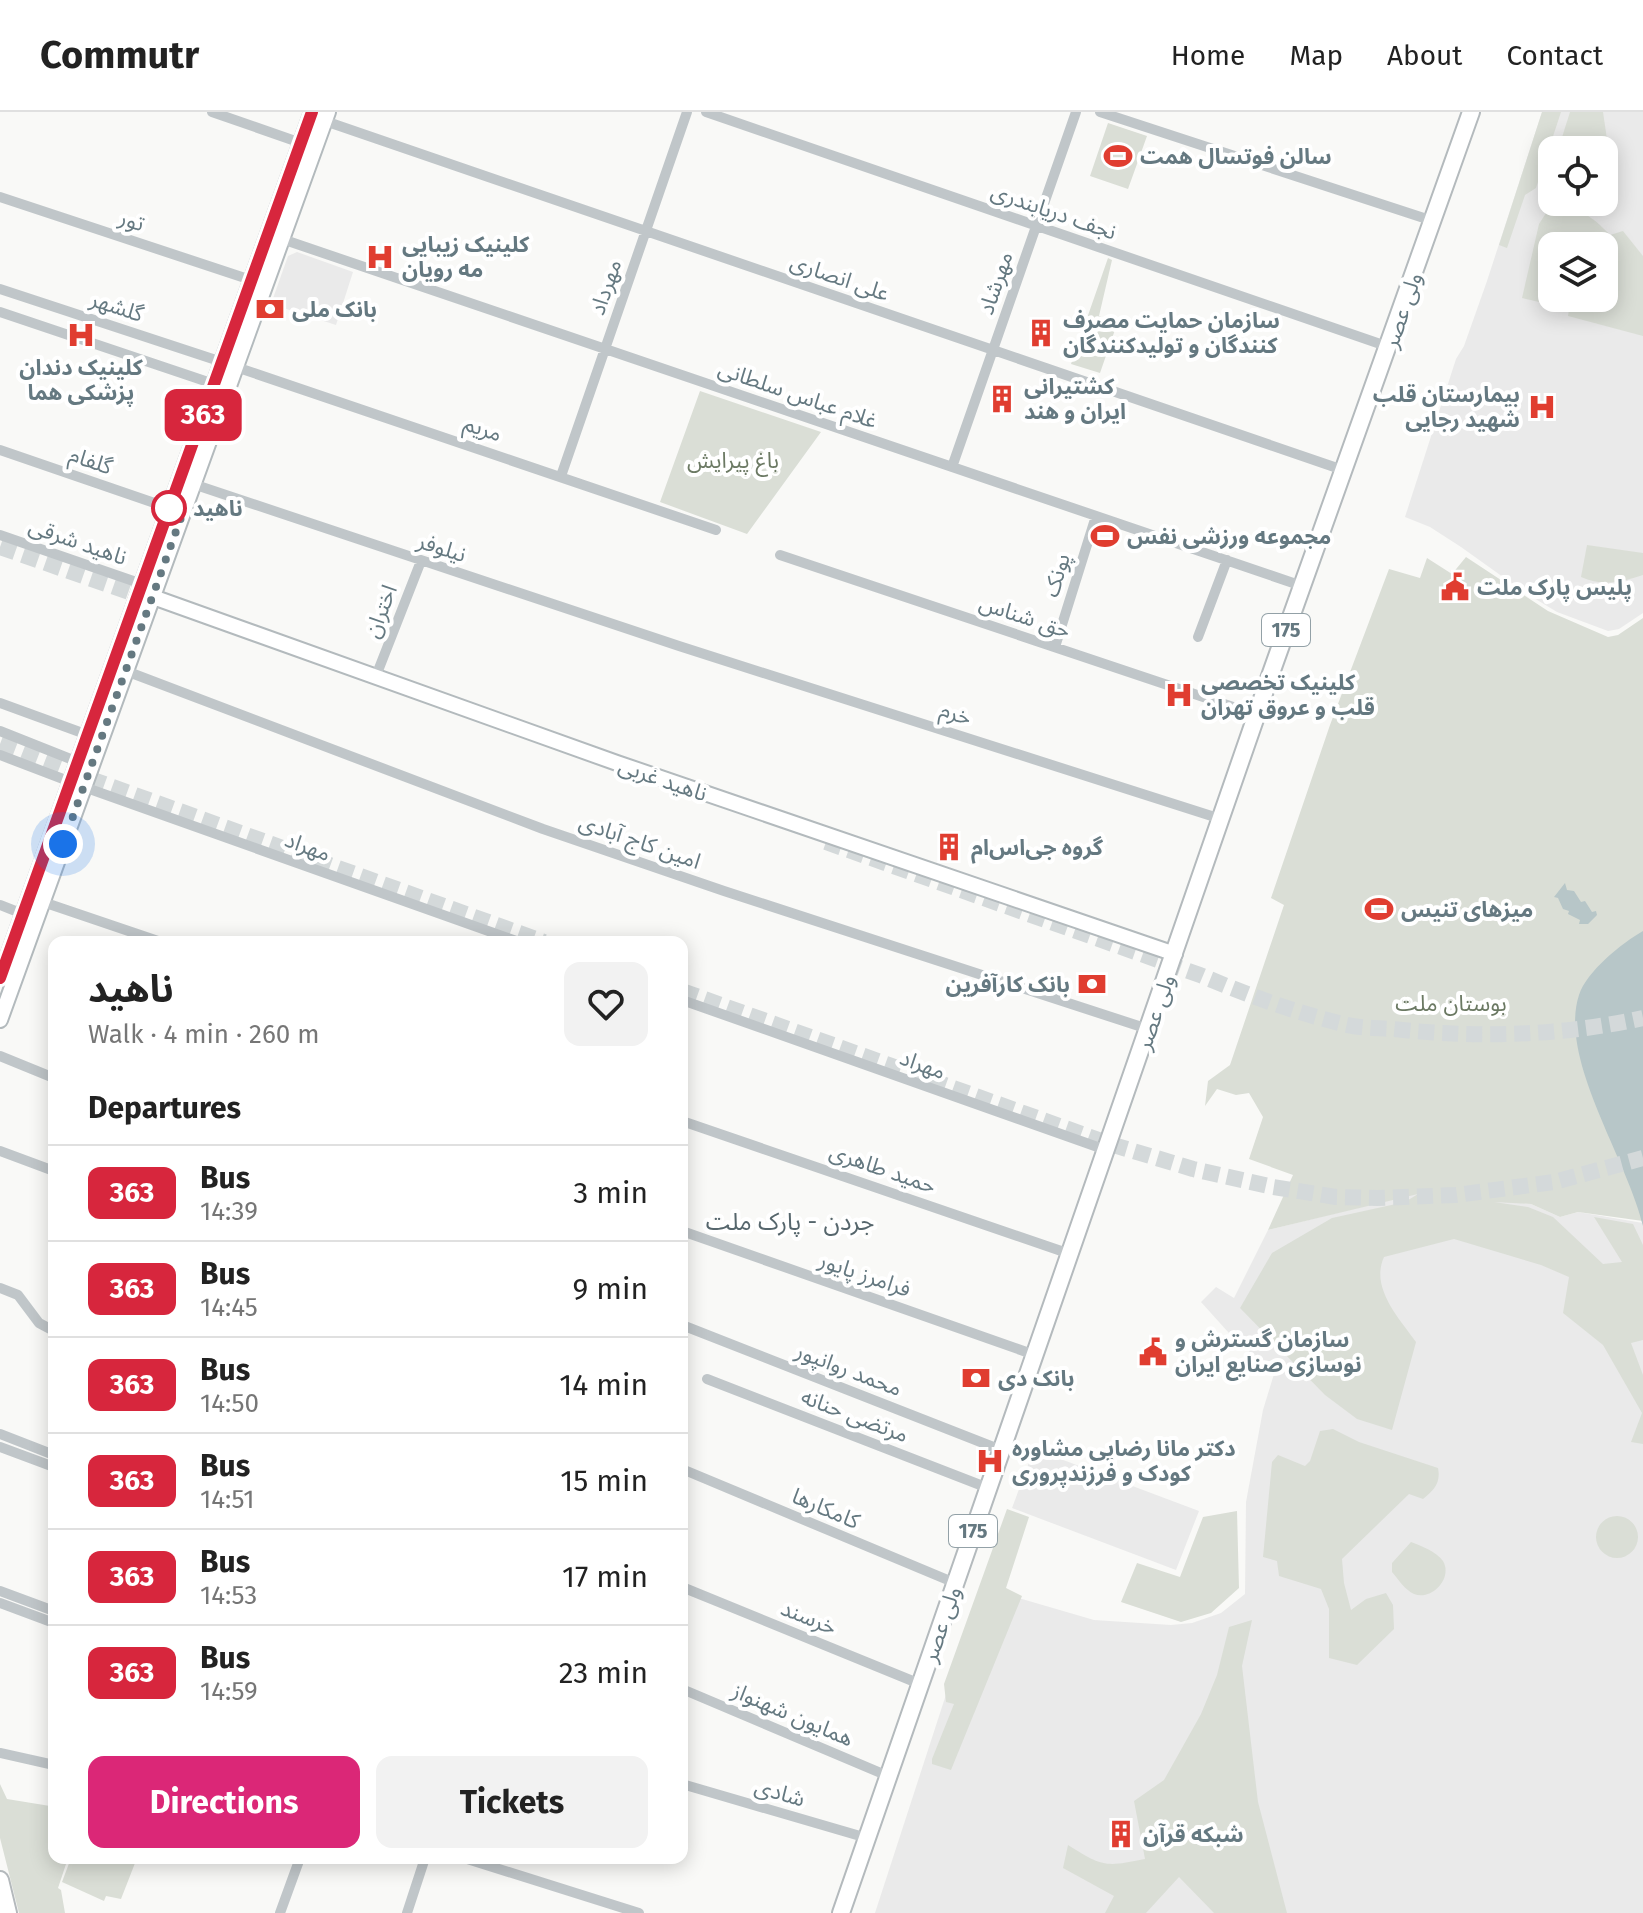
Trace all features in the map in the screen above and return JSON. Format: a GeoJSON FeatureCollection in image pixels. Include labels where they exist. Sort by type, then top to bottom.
{"type":"FeatureCollection","features":[{"type":"Feature","properties":{"kind":"main road"},"geometry":{"type":"LineString","coordinates":[[0,978],[23,914],[126,671],[153,597],[193,484],[251,280],[312,112]]}},
{"type":"Feature","properties":{"kind":"main road","name":"ولی عصر"},"geometry":{"type":"LineString","coordinates":[[841,1913],[1302,586],[1471,112]]}},
{"type":"Feature","properties":{"kind":"main road"},"geometry":{"type":"LineString","coordinates":[[0,1020],[4,996],[43,902],[77,785],[78,762],[169,508],[214,384],[229,364],[282,239],[326,117]]}},
{"type":"Feature","properties":{"kind":"main road","name":"ناهید غربی"},"geometry":{"type":"LineString","coordinates":[[153,597],[617,763],[1175,954]]}},
{"type":"Feature","properties":{"kind":"main road"},"geometry":{"type":"LineString","coordinates":[[0,1880],[8,1913]]}},
{"type":"Feature","properties":{"kind":"street"},"geometry":{"type":"LineString","coordinates":[[212,112],[301,143]]}},
{"type":"Feature","properties":{"kind":"street","name":"مهرداد"},"geometry":{"type":"LineString","coordinates":[[561,476],[687,112]]}},
{"type":"Feature","properties":{"kind":"street","name":"نجف دریابندری"},"geometry":{"type":"LineString","coordinates":[[706,112],[1389,347]]}},
{"type":"Feature","properties":{"kind":"street","name":"مهرشاد"},"geometry":{"type":"LineString","coordinates":[[952,467],[1076,112]]}},
{"type":"Feature","properties":{"kind":"street"},"geometry":{"type":"LineString","coordinates":[[1100,112],[1433,221]]}},
{"type":"Feature","properties":{"kind":"street","name":"علی انصاری"},"geometry":{"type":"LineString","coordinates":[[326,117],[646,231],[1343,470]]}},
{"type":"Feature","properties":{"kind":"street","name":"تور"},"geometry":{"type":"LineString","coordinates":[[0,197],[251,280]]}},
{"type":"Feature","properties":{"kind":"street","name":"غلام عباس سلطانی"},"geometry":{"type":"LineString","coordinates":[[282,239],[1302,586]]}},
{"type":"Feature","properties":{"kind":"street","name":"گلشهر"},"geometry":{"type":"LineString","coordinates":[[0,289],[229,364]]}},
{"type":"Feature","properties":{"kind":"street","name":"گلشهر"},"geometry":{"type":"LineString","coordinates":[[0,312],[214,384]]}},
{"type":"Feature","properties":{"kind":"street"},"geometry":{"type":"LineString","coordinates":[[66,334],[73,313]]}},
{"type":"Feature","properties":{"kind":"street","name":"مریم"},"geometry":{"type":"LineString","coordinates":[[229,364],[716,530]]}},
{"type":"Feature","properties":{"kind":"street","name":"گلفام"},"geometry":{"type":"LineString","coordinates":[[0,450],[169,508]]}},
{"type":"Feature","properties":{"kind":"street","name":"نیلوفر"},"geometry":{"type":"LineString","coordinates":[[193,484],[679,646]]}},
{"type":"Feature","properties":{"kind":"street","name":"پونک"},"geometry":{"type":"LineString","coordinates":[[1055,647],[1096,516]]}},
{"type":"Feature","properties":{"kind":"street","name":"ناهید شرقی"},"geometry":{"type":"LineString","coordinates":[[0,535],[142,584]]}},
{"type":"Feature","properties":{"kind":"street","name":"حق شناس"},"geometry":{"type":"LineString","coordinates":[[780,555],[1257,715]]}},
{"type":"Feature","properties":{"kind":"street"},"geometry":{"type":"LineString","coordinates":[[1198,637],[1227,560]]}},
{"type":"Feature","properties":{"kind":"street","name":"اختران"},"geometry":{"type":"LineString","coordinates":[[376,676],[421,561]]}},
{"type":"Feature","properties":{"kind":"street","name":"خرم"},"geometry":{"type":"LineString","coordinates":[[679,646],[1221,819]]}},
{"type":"Feature","properties":{"kind":"street","name":"امین کاج آبادی"},"geometry":{"type":"LineString","coordinates":[[126,671],[543,829],[1148,1029]]}},
{"type":"Feature","properties":{"kind":"street"},"geometry":{"type":"LineString","coordinates":[[0,703],[88,735]]}},
{"type":"Feature","properties":{"kind":"street"},"geometry":{"type":"LineString","coordinates":[[0,731],[78,762]]}},
{"type":"Feature","properties":{"kind":"street","name":"مهراد"},"geometry":{"type":"LineString","coordinates":[[0,755],[502,936]]}},
{"type":"Feature","properties":{"kind":"street"},"geometry":{"type":"LineString","coordinates":[[43,902],[143,936]]}},
{"type":"Feature","properties":{"kind":"street"},"geometry":{"type":"LineString","coordinates":[[0,905],[23,914]]}},
{"type":"Feature","properties":{"kind":"street","name":"مهراد"},"geometry":{"type":"LineString","coordinates":[[688,1002],[1106,1150]]}},
{"type":"Feature","properties":{"kind":"street"},"geometry":{"type":"LineString","coordinates":[[0,1056],[48,1076]]}},
{"type":"Feature","properties":{"kind":"street","name":"حمید طاهری"},"geometry":{"type":"LineString","coordinates":[[688,1123],[1070,1254]]}},
{"type":"Feature","properties":{"kind":"street"},"geometry":{"type":"LineString","coordinates":[[0,1151],[48,1169]]}},
{"type":"Feature","properties":{"kind":"street","name":"فرامرز پایور"},"geometry":{"type":"LineString","coordinates":[[688,1233],[1035,1355]]}},
{"type":"Feature","properties":{"kind":"street"},"geometry":{"type":"LineString","coordinates":[[0,1288],[18,1295],[39,1323],[48,1328]]}},
{"type":"Feature","properties":{"kind":"street","name":"محمد روانپور"},"geometry":{"type":"LineString","coordinates":[[688,1327],[1001,1450]]}},
{"type":"Feature","properties":{"kind":"street","name":"مرتضی حنانه"},"geometry":{"type":"LineString","coordinates":[[707,1379],[988,1488]]}},
{"type":"Feature","properties":{"kind":"street"},"geometry":{"type":"LineString","coordinates":[[0,1434],[48,1453]]}},
{"type":"Feature","properties":{"kind":"street"},"geometry":{"type":"LineString","coordinates":[[0,1447],[48,1465]]}},
{"type":"Feature","properties":{"kind":"street","name":"کامکارها"},"geometry":{"type":"LineString","coordinates":[[688,1472],[955,1583]]}},
{"type":"Feature","properties":{"kind":"street","name":"خرسند"},"geometry":{"type":"LineString","coordinates":[[688,1589],[920,1684]]}},
{"type":"Feature","properties":{"kind":"street"},"geometry":{"type":"LineString","coordinates":[[0,1591],[48,1609]]}},
{"type":"Feature","properties":{"kind":"street"},"geometry":{"type":"LineString","coordinates":[[0,1603],[48,1621]]}},
{"type":"Feature","properties":{"kind":"street","name":"همایون شهنواز"},"geometry":{"type":"LineString","coordinates":[[688,1692],[888,1776]]}},
{"type":"Feature","properties":{"kind":"street"},"geometry":{"type":"LineString","coordinates":[[0,1753],[48,1764]]}},
{"type":"Feature","properties":{"kind":"street","name":"شادی"},"geometry":{"type":"LineString","coordinates":[[688,1786],[867,1838]]}},
{"type":"Feature","properties":{"kind":"street"},"geometry":{"type":"LineString","coordinates":[[280,1913],[298,1864]]}},
{"type":"Feature","properties":{"kind":"street"},"geometry":{"type":"LineString","coordinates":[[407,1913],[423,1864]]}},
{"type":"Feature","properties":{"kind":"street"},"geometry":{"type":"LineString","coordinates":[[483,1864],[639,1913]]}},
{"type":"Feature","properties":{"kind":"shaded area","name":"بیمارستان قلب شهید رجایی"},"geometry":{"type":"Polygon","coordinates":[[[1542,112],[1643,112],[1643,613],[1619,629],[1608,631],[1557,612],[1430,527],[1405,517],[1456,359],[1464,346],[1542,112]]]}},
{"type":"Feature","properties":{"kind":"shaded area"},"geometry":{"type":"Polygon","coordinates":[[[297,252],[353,272],[336,325],[271,304],[288,256],[297,252]]]}},
{"type":"Feature","properties":{"kind":"shaded area"},"geometry":{"type":"Polygon","coordinates":[[[1565,883],[1567,890],[1574,891],[1592,912],[1596,911],[1597,915],[1588,924],[1579,924],[1580,920],[1568,914],[1569,911],[1563,909],[1558,898],[1554,897],[1565,883]]]}},
{"type":"Feature","properties":{"kind":"shaded area"},"geometry":{"type":"Polygon","coordinates":[[[1643,931],[1643,1226],[1586,1079],[1575,1021],[1579,995],[1589,977],[1616,950],[1643,931]]]}},
{"type":"Feature","properties":{"kind":"shaded area"},"geometry":{"type":"Polygon","coordinates":[[[1422,1192],[1531,1204],[1560,1217],[1578,1212],[1643,1223],[1643,1913],[875,1913],[981,1587],[1094,1620],[1171,1625],[1192,1623],[1221,1613],[1245,1594],[1246,1502],[1263,1410],[1274,1374],[1201,1302],[1216,1287],[1234,1298],[1268,1230],[1422,1192]]]}},
{"type":"Feature","properties":{"kind":"shaded area"},"geometry":{"type":"Polygon","coordinates":[[[1034,1449],[1199,1511],[1176,1570],[1012,1508],[1034,1449]]]}},
{"type":"Feature","properties":{"kind":"green space"},"geometry":{"type":"Polygon","coordinates":[[[1542,112],[1561,112],[1553,136],[1538,136],[1536,188],[1525,195],[1507,248],[1499,245],[1542,112]]]}},
{"type":"Feature","properties":{"kind":"green space"},"geometry":{"type":"Polygon","coordinates":[[[1570,112],[1603,112],[1607,136],[1562,136],[1570,112]]]}},
{"type":"Feature","properties":{"kind":"green space","name":"سالن فوتسال همت"},"geometry":{"type":"Polygon","coordinates":[[[1108,123],[1147,136],[1128,189],[1090,176],[1108,123]]]}},
{"type":"Feature","properties":{"kind":"green space"},"geometry":{"type":"Polygon","coordinates":[[[1544,216],[1587,216],[1607,232],[1538,232],[1538,302],[1522,298],[1539,224],[1544,216]]]}},
{"type":"Feature","properties":{"kind":"green space"},"geometry":{"type":"Polygon","coordinates":[[[1623,231],[1643,256],[1643,336],[1568,316],[1569,312],[1618,312],[1618,233],[1623,231]]]}},
{"type":"Feature","properties":{"kind":"green space"},"geometry":{"type":"Polygon","coordinates":[[[1108,258],[1112,260],[1099,316],[1117,324],[1100,373],[1071,364],[1108,258]]]}},
{"type":"Feature","properties":{"kind":"green space","name":"باغ پیرایش"},"geometry":{"type":"Polygon","coordinates":[[[700,391],[821,432],[747,534],[660,502],[700,391]]]}},
{"type":"Feature","properties":{"kind":"green space"},"geometry":{"type":"Polygon","coordinates":[[[1587,545],[1643,553],[1643,575],[1612,582],[1581,577],[1587,545]]]}},
{"type":"Feature","properties":{"kind":"green space","name":"بوستان ملت"},"geometry":{"type":"Polygon","coordinates":[[[1466,557],[1548,611],[1608,637],[1618,635],[1643,618],[1643,1221],[1578,1212],[1560,1217],[1531,1204],[1494,1202],[1528,1207],[1553,1217],[1603,1264],[1622,1262],[1594,1217],[1633,1224],[1643,1245],[1643,1340],[1631,1343],[1643,1375],[1643,1444],[1631,1442],[1642,1413],[1603,1345],[1563,1313],[1569,1277],[1541,1265],[1454,1239],[1384,1257],[1381,1269],[1383,1291],[1416,1342],[1392,1430],[1357,1419],[1325,1395],[1240,1308],[1272,1253],[1332,1218],[1405,1202],[1418,1194],[1268,1230],[1293,1175],[1249,1159],[1263,1117],[1249,1093],[1236,1095],[1217,1089],[1205,1106],[1208,1081],[1230,1065],[1284,905],[1271,898],[1330,725],[1389,569],[1420,578],[1427,558],[1452,574],[1466,557]]]}},
{"type":"Feature","properties":{"kind":"green space"},"geometry":{"type":"Polygon","coordinates":[[[1333,1429],[1359,1442],[1438,1468],[1439,1473],[1436,1486],[1427,1496],[1423,1499],[1409,1494],[1342,1559],[1351,1610],[1366,1599],[1386,1593],[1393,1605],[1394,1629],[1357,1665],[1329,1658],[1329,1609],[1321,1589],[1279,1576],[1277,1561],[1263,1557],[1272,1462],[1278,1455],[1305,1466],[1310,1461],[1320,1431],[1333,1429]]]}},
{"type":"Feature","properties":{"kind":"green space"},"geometry":{"type":"Polygon","coordinates":[[[1007,1509],[1029,1517],[1006,1588],[1022,1596],[951,1770],[932,1764],[954,1704],[946,1702],[944,1684],[1007,1509]]]}},
{"type":"Feature","properties":{"kind":"green space"},"geometry":{"type":"Polygon","coordinates":[[[1237,1511],[1239,1588],[1211,1613],[1181,1622],[1121,1602],[1137,1563],[1180,1577],[1203,1517],[1237,1511]]]}},
{"type":"Feature","properties":{"kind":"green space"},"geometry":{"type":"Polygon","coordinates":[[[1617,1516],[1632,1522],[1638,1537],[1632,1552],[1617,1558],[1602,1552],[1596,1537],[1602,1522],[1617,1516]]]}},
{"type":"Feature","properties":{"kind":"green space"},"geometry":{"type":"Polygon","coordinates":[[[1411,1542],[1428,1549],[1443,1561],[1443,1581],[1428,1594],[1414,1594],[1392,1572],[1392,1563],[1411,1542]]]}},
{"type":"Feature","properties":{"kind":"green space"},"geometry":{"type":"Polygon","coordinates":[[[1252,1620],[1242,1666],[1258,1802],[1287,1913],[1214,1913],[1179,1877],[1146,1913],[1105,1913],[1114,1896],[1063,1868],[1068,1845],[1089,1858],[1105,1863],[1145,1859],[1134,1801],[1164,1780],[1201,1714],[1217,1675],[1229,1627],[1252,1620]]]}},
{"type":"Feature","properties":{"kind":"green space"},"geometry":{"type":"Polygon","coordinates":[[[0,1784],[7,1799],[48,1806],[48,1864],[66,1864],[58,1888],[65,1913],[19,1913],[0,1838],[0,1784]]]}},
{"type":"Feature","properties":{"kind":"green space"},"geometry":{"type":"Polygon","coordinates":[[[69,1864],[135,1864],[121,1899],[106,1896],[104,1901],[62,1882],[69,1864]]]}},
{"type":"Feature","properties":{"kind":"tunnel"},"geometry":{"type":"LineString","coordinates":[[0,547],[149,599]]}},
{"type":"Feature","properties":{"kind":"tunnel"},"geometry":{"type":"LineString","coordinates":[[0,744],[527,936]]}},
{"type":"Feature","properties":{"kind":"tunnel"},"geometry":{"type":"LineString","coordinates":[[826,842],[1268,1002],[1345,1025],[1456,1034],[1519,1034],[1581,1029],[1643,1018]]}},
{"type":"Feature","properties":{"kind":"tunnel"},"geometry":{"type":"LineString","coordinates":[[688,993],[1107,1143],[1193,1169],[1273,1187],[1336,1197],[1456,1195],[1554,1182],[1643,1158]]}},
{"type":"Feature","properties":{"kind":"bus line","name":"363"},"geometry":{"type":"LineString","coordinates":[[0,978],[312,112]]}},
{"type":"Feature","properties":{"kind":"place","name":"سالن فوتسال همت"},"geometry":{"type":"Point","coordinates":[1118,156]}},
{"type":"Feature","properties":{"kind":"place","name":"کلینیک زیبایی مه رویان"},"geometry":{"type":"Point","coordinates":[380,257]}},
{"type":"Feature","properties":{"kind":"place","name":"بانک ملی"},"geometry":{"type":"Point","coordinates":[270,309]}},
{"type":"Feature","properties":{"kind":"place","name":"سازمان حمایت مصرف کنندگان و تولیدکنندگان"},"geometry":{"type":"Point","coordinates":[1041,333]}},
{"type":"Feature","properties":{"kind":"place","name":"کلینیک دندان پزشکی هما"},"geometry":{"type":"Point","coordinates":[81,335]}},
{"type":"Feature","properties":{"kind":"place","name":"کشتیرانی ایران و هند"},"geometry":{"type":"Point","coordinates":[1002,399]}},
{"type":"Feature","properties":{"kind":"place","name":"بیمارستان قلب شهید رجایی"},"geometry":{"type":"Point","coordinates":[1542,407]}},
{"type":"Feature","properties":{"kind":"place","name":"ناهید"},"geometry":{"type":"Point","coordinates":[169,508]}},
{"type":"Feature","properties":{"kind":"place","name":"مجموعه ورزشی نفس"},"geometry":{"type":"Point","coordinates":[1105,536]}},
{"type":"Feature","properties":{"kind":"place","name":"پلیس پارک ملت"},"geometry":{"type":"Point","coordinates":[1455,587]}},
{"type":"Feature","properties":{"kind":"place","name":"کلینیک تخصصی قلب و عروق تهران"},"geometry":{"type":"Point","coordinates":[1179,695]}},
{"type":"Feature","properties":{"kind":"place","name":"گروه جی‌اس‌ام"},"geometry":{"type":"Point","coordinates":[949,847]}},
{"type":"Feature","properties":{"kind":"place","name":"میزهای تنیس"},"geometry":{"type":"Point","coordinates":[1379,909]}},
{"type":"Feature","properties":{"kind":"place","name":"بانک کارآفرین"},"geometry":{"type":"Point","coordinates":[1092,984]}},
{"type":"Feature","properties":{"kind":"place","name":"سازمان گسترش و نوسازی صنایع ایران"},"geometry":{"type":"Point","coordinates":[1153,1352]}},
{"type":"Feature","properties":{"kind":"place","name":"بانک دی"},"geometry":{"type":"Point","coordinates":[976,1378]}},
{"type":"Feature","properties":{"kind":"place","name":"دکتر مانا رضایی مشاوره کودک و فرزندپروری"},"geometry":{"type":"Point","coordinates":[990,1461]}},
{"type":"Feature","properties":{"kind":"place","name":"شبکه قرآن"},"geometry":{"type":"Point","coordinates":[1121,1834]}},
{"type":"Feature","properties":{"kind":"district","name":"جردن - پارک ملت"},"geometry":{"type":"Point","coordinates":[790,1222]}},
{"type":"Feature","properties":{"kind":"route"},"geometry":{"type":"LineString","coordinates":[[63,844],[183,512],[169,508]]}}]}
